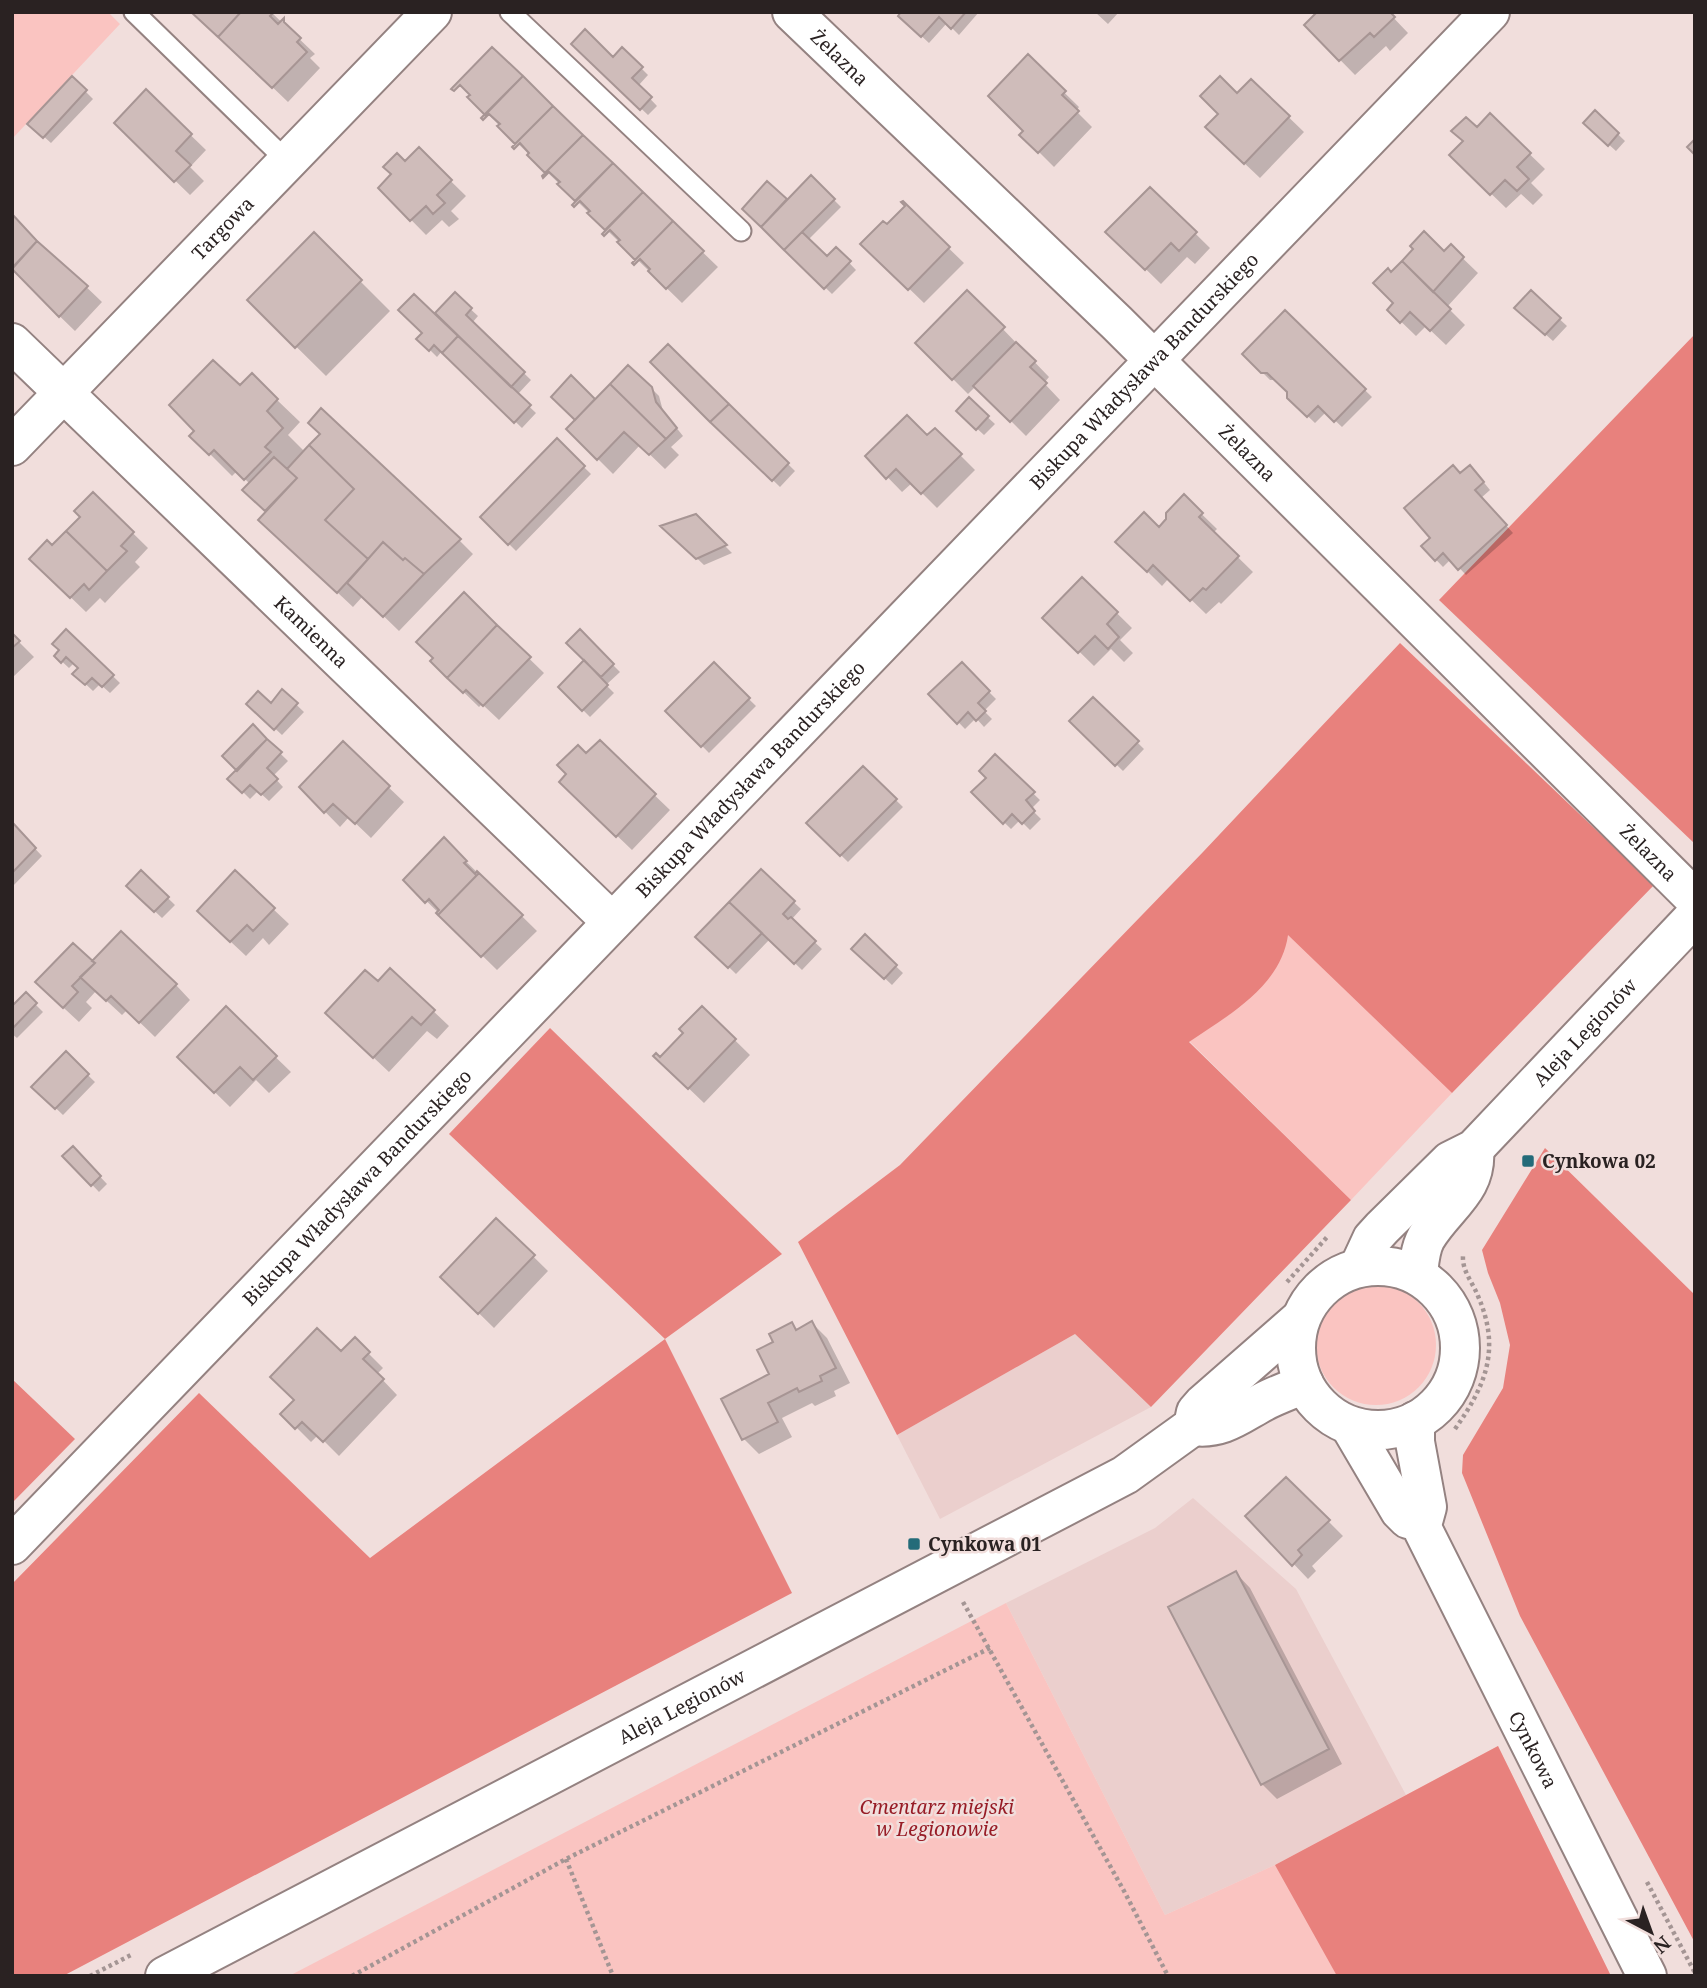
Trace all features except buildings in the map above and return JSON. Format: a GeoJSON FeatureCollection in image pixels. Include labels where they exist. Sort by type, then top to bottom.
{"type":"FeatureCollection","features":[{"type":"Feature","properties":{"kind":"street","name":"Targowa"},"geometry":{"type":"LineString","coordinates":[[12,446],[432,12]]}},
{"type":"Feature","properties":{"kind":"street","name":"Żelazna"},"geometry":{"type":"LineString","coordinates":[[792,12],[1155,361],[1695,899]]}},
{"type":"Feature","properties":{"kind":"street","name":"Biskupa Władysława Bandurskiego"},"geometry":{"type":"LineString","coordinates":[[12,1545],[1490,12]]}},
{"type":"Feature","properties":{"kind":"street","name":"Kamienna"},"geometry":{"type":"LineString","coordinates":[[12,343],[612,922]]}},
{"type":"Feature","properties":{"kind":"street","name":"Aleja Legionów"},"geometry":{"type":"LineString","coordinates":[[1359,1267],[1372,1239],[1412,1197],[1450,1161],[1474,1149],[1695,916]]}},
{"type":"Feature","properties":{"kind":"street"},"geometry":{"type":"LineString","coordinates":[[1418,1275],[1420,1254],[1425,1240],[1469,1182],[1475,1168],[1474,1149]]}},
{"type":"Feature","properties":{"kind":"street"},"geometry":{"type":"LineString","coordinates":[[1381,1265],[1402,1268],[1418,1275],[1430,1282],[1451,1307],[1458,1327],[1461,1349],[1458,1370],[1449,1390],[1436,1406],[1415,1421],[1387,1430],[1350,1426],[1320,1406],[1304,1384],[1295,1355],[1291,1305],[1309,1301],[1339,1274],[1359,1267],[1381,1265]]}},
{"type":"Feature","properties":{"kind":"street","name":"Aleja Legionów"},"geometry":{"type":"LineString","coordinates":[[152,1963],[1125,1475],[1193,1426],[1196,1412],[1291,1305]]}},
{"type":"Feature","properties":{"kind":"street","name":"Aleja Legionów"},"geometry":{"type":"LineString","coordinates":[[1193,1426],[1207,1428],[1232,1421],[1263,1402],[1304,1384]]}},
{"type":"Feature","properties":{"kind":"street"},"geometry":{"type":"LineString","coordinates":[[1415,1421],[1415,1442],[1427,1507],[1424,1518],[1419,1522]]}},
{"type":"Feature","properties":{"kind":"street","name":"Cynkowa"},"geometry":{"type":"LineString","coordinates":[[1350,1426],[1400,1511],[1408,1519],[1419,1522],[1647,1976]]}},
{"type":"Feature","properties":{"kind":"lane"},"geometry":{"type":"LineString","coordinates":[[134,12],[288,162]]}},
{"type":"Feature","properties":{"kind":"lane"},"geometry":{"type":"LineString","coordinates":[[510,12],[741,231]]}},
{"type":"Feature","properties":{"kind":"path"},"geometry":{"type":"LineString","coordinates":[[1291,1305],[1329,1235]]}},
{"type":"Feature","properties":{"kind":"path"},"geometry":{"type":"LineString","coordinates":[[1448,1439],[1480,1392],[1487,1372],[1490,1345],[1488,1327],[1479,1297],[1467,1274],[1463,1251]]}},
{"type":"Feature","properties":{"kind":"path"},"geometry":{"type":"LineString","coordinates":[[959,1594],[1117,1878],[1168,1976]]}},
{"type":"Feature","properties":{"kind":"path"},"geometry":{"type":"LineString","coordinates":[[352,1976],[566,1860],[990,1648]]}},
{"type":"Feature","properties":{"kind":"path"},"geometry":{"type":"LineString","coordinates":[[566,1860],[613,1976]]}},
{"type":"Feature","properties":{"kind":"path"},"geometry":{"type":"LineString","coordinates":[[90,1976],[152,1963]]}},
{"type":"Feature","properties":{"kind":"shaded area"},"geometry":{"type":"Polygon","coordinates":[[[1695,334],[1695,842],[1694,843],[1439,600],[1695,334]]]}},
{"type":"Feature","properties":{"kind":"shaded area"},"geometry":{"type":"Polygon","coordinates":[[[1400,643],[1654,885],[1452,1093],[1288,935],[1283,953],[1264,984],[1236,1010],[1189,1042],[1351,1200],[1151,1407],[1075,1334],[897,1435],[798,1242],[900,1165],[1203,852],[1400,643]]]}},
{"type":"Feature","properties":{"kind":"shaded area"},"geometry":{"type":"Polygon","coordinates":[[[550,1028],[782,1254],[665,1339],[449,1134],[550,1028]]]}},
{"type":"Feature","properties":{"kind":"shaded area"},"geometry":{"type":"Polygon","coordinates":[[[1545,1148],[1695,1295],[1695,1943],[1520,1616],[1462,1473],[1463,1455],[1503,1388],[1510,1345],[1500,1303],[1482,1250],[1545,1148]]]}},
{"type":"Feature","properties":{"kind":"shaded area"},"geometry":{"type":"Polygon","coordinates":[[[1075,1334],[1151,1407],[940,1519],[897,1435],[1075,1334]]]}},
{"type":"Feature","properties":{"kind":"shaded area"},"geometry":{"type":"Polygon","coordinates":[[[665,1339],[792,1593],[63,1976],[12,1976],[12,1584],[199,1393],[370,1558],[665,1339]]]}},
{"type":"Feature","properties":{"kind":"shaded area"},"geometry":{"type":"Polygon","coordinates":[[[12,1379],[75,1439],[12,1503],[12,1379]]]}},
{"type":"Feature","properties":{"kind":"shaded area"},"geometry":{"type":"Polygon","coordinates":[[[1193,1498],[1296,1589],[1406,1795],[1275,1865],[1165,1915],[1006,1603],[1155,1528],[1193,1498]]]}},
{"type":"Feature","properties":{"kind":"shaded area"},"geometry":{"type":"Polygon","coordinates":[[[1498,1746],[1611,1976],[1337,1976],[1275,1865],[1498,1746]]]}},
{"type":"Feature","properties":{"kind":"green space"},"geometry":{"type":"Polygon","coordinates":[[[12,12],[108,12],[120,24],[12,139],[12,12]]]}},
{"type":"Feature","properties":{"kind":"green space"},"geometry":{"type":"Polygon","coordinates":[[[1288,934],[1452,1093],[1351,1200],[1189,1041],[1230,1014],[1288,934]]]}},
{"type":"Feature","properties":{"kind":"green space"},"geometry":{"type":"Polygon","coordinates":[[[1376,1285],[1399,1290],[1418,1303],[1431,1322],[1436,1345],[1431,1368],[1418,1387],[1399,1400],[1376,1405],[1353,1400],[1334,1387],[1321,1368],[1316,1345],[1321,1322],[1334,1303],[1353,1290],[1376,1285]]]}},
{"type":"Feature","properties":{"kind":"green space","name":"Cmentarz miejski w Legionowie"},"geometry":{"type":"Polygon","coordinates":[[[1006,1603],[1165,1915],[1275,1865],[1498,1746],[1611,1976],[289,1976],[1006,1603]]]}},
{"type":"Feature","properties":{"kind":"place","name":"Cynkowa 02"},"geometry":{"type":"Point","coordinates":[1528,1161]}},
{"type":"Feature","properties":{"kind":"place","name":"Cynkowa 01"},"geometry":{"type":"Point","coordinates":[914,1544]}}]}
